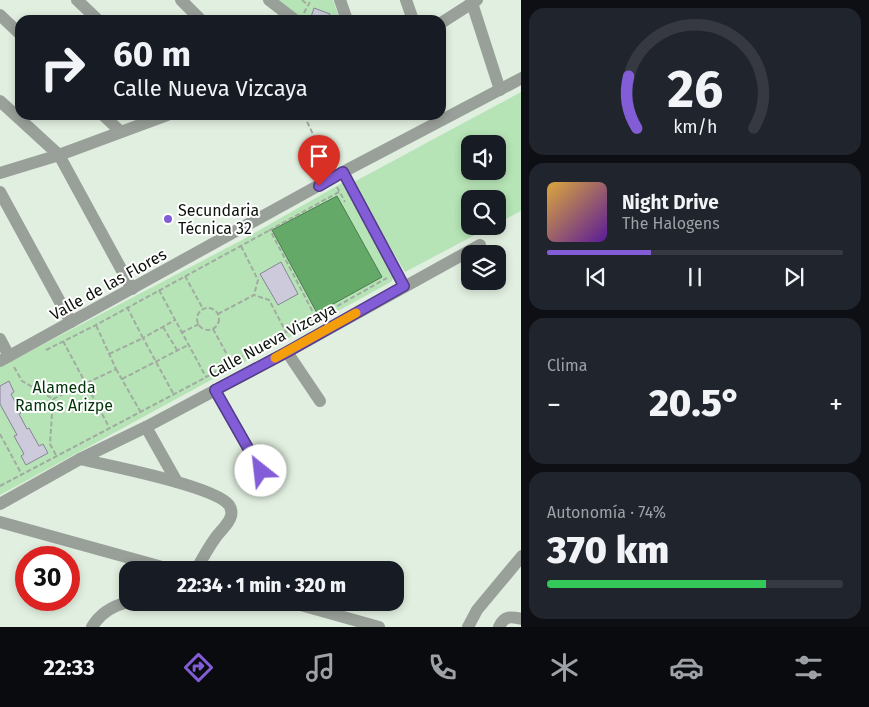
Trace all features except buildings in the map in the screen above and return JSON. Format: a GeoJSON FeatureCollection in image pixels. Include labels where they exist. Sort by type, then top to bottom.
{"type":"FeatureCollection","features":[{"type":"Feature","properties":{"kind":"street"},"geometry":{"type":"LineString","coordinates":[[77,0],[93,15]]}},
{"type":"Feature","properties":{"kind":"street"},"geometry":{"type":"LineString","coordinates":[[181,0],[196,15]]}},
{"type":"Feature","properties":{"kind":"street"},"geometry":{"type":"LineString","coordinates":[[269,0],[288,15]]}},
{"type":"Feature","properties":{"kind":"street"},"geometry":{"type":"LineString","coordinates":[[340,0],[345,15]]}},
{"type":"Feature","properties":{"kind":"street"},"geometry":{"type":"LineString","coordinates":[[406,0],[411,15]]}},
{"type":"Feature","properties":{"kind":"street"},"geometry":{"type":"LineString","coordinates":[[446,21],[474,1],[500,90]]}},
{"type":"Feature","properties":{"kind":"street"},"geometry":{"type":"LineString","coordinates":[[0,15],[15,29]]}},
{"type":"Feature","properties":{"kind":"street","name":"Valle de las Flores"},"geometry":{"type":"LineString","coordinates":[[446,118],[521,79]]}},
{"type":"Feature","properties":{"kind":"street"},"geometry":{"type":"LineString","coordinates":[[0,101],[15,115]]}},
{"type":"Feature","properties":{"kind":"street"},"geometry":{"type":"LineString","coordinates":[[21,120],[59,155],[132,289]]}},
{"type":"Feature","properties":{"kind":"street"},"geometry":{"type":"LineString","coordinates":[[108,120],[120,132]]}},
{"type":"Feature","properties":{"kind":"street"},"geometry":{"type":"LineString","coordinates":[[0,173],[59,155],[153,120]]}},
{"type":"Feature","properties":{"kind":"street","name":"Valle de las Flores"},"geometry":{"type":"LineString","coordinates":[[7,360],[71,322],[338,175],[443,120]]}},
{"type":"Feature","properties":{"kind":"street"},"geometry":{"type":"LineString","coordinates":[[338,175],[404,286]]}},
{"type":"Feature","properties":{"kind":"street"},"geometry":{"type":"LineString","coordinates":[[0,192],[71,322]]}},
{"type":"Feature","properties":{"kind":"street","name":"Calle Nueva Vizcaya"},"geometry":{"type":"LineString","coordinates":[[0,504],[80,459],[146,427],[287,352],[461,255]]}},
{"type":"Feature","properties":{"kind":"street"},"geometry":{"type":"LineString","coordinates":[[0,338],[7,360]]}},
{"type":"Feature","properties":{"kind":"street"},"geometry":{"type":"LineString","coordinates":[[287,352],[320,401]]}},
{"type":"Feature","properties":{"kind":"street"},"geometry":{"type":"LineString","coordinates":[[215,390],[261,471]]}},
{"type":"Feature","properties":{"kind":"street"},"geometry":{"type":"LineString","coordinates":[[146,427],[177,482]]}},
{"type":"Feature","properties":{"kind":"street"},"geometry":{"type":"LineString","coordinates":[[80,459],[177,482],[222,499],[229,504],[232,510],[231,516],[200,561]]}},
{"type":"Feature","properties":{"kind":"street"},"geometry":{"type":"LineString","coordinates":[[0,522],[141,561]]}},
{"type":"Feature","properties":{"kind":"street"},"geometry":{"type":"LineString","coordinates":[[468,627],[477,610],[521,557]]}},
{"type":"Feature","properties":{"kind":"street"},"geometry":{"type":"LineString","coordinates":[[92,627],[98,618],[114,605],[119,604]]}},
{"type":"Feature","properties":{"kind":"street"},"geometry":{"type":"LineString","coordinates":[[322,611],[379,627]]}},
{"type":"Feature","properties":{"kind":"street"},"geometry":{"type":"LineString","coordinates":[[499,627],[503,619],[508,617],[521,619]]}},
{"type":"Feature","properties":{"kind":"path"},"geometry":{"type":"LineString","coordinates":[[302,0],[308,5]]}},
{"type":"Feature","properties":{"kind":"path"},"geometry":{"type":"LineString","coordinates":[[303,15],[311,0]]}},
{"type":"Feature","properties":{"kind":"path"},"geometry":{"type":"LineString","coordinates":[[46,349],[96,325],[340,192],[338,175],[307,120]]}},
{"type":"Feature","properties":{"kind":"path"},"geometry":{"type":"LineString","coordinates":[[270,230],[316,318]]}},
{"type":"Feature","properties":{"kind":"path"},"geometry":{"type":"LineString","coordinates":[[241,246],[258,280],[254,295]]}},
{"type":"Feature","properties":{"kind":"path"},"geometry":{"type":"LineString","coordinates":[[185,276],[204,310]]}},
{"type":"Feature","properties":{"kind":"path"},"geometry":{"type":"LineString","coordinates":[[0,486],[206,377],[286,332],[316,318],[387,278]]}},
{"type":"Feature","properties":{"kind":"path"},"geometry":{"type":"LineString","coordinates":[[159,290],[206,377]]}},
{"type":"Feature","properties":{"kind":"path"},"geometry":{"type":"LineString","coordinates":[[218,314],[254,295],[269,300],[286,332]]}},
{"type":"Feature","properties":{"kind":"path"},"geometry":{"type":"LineString","coordinates":[[127,307],[173,393]]}},
{"type":"Feature","properties":{"kind":"path"},"geometry":{"type":"LineString","coordinates":[[204,310],[213,310],[218,314],[219,321],[213,329],[204,329],[199,324],[199,314],[204,310]]}},
{"type":"Feature","properties":{"kind":"path"},"geometry":{"type":"LineString","coordinates":[[108,354],[143,338],[174,320]]}},
{"type":"Feature","properties":{"kind":"path"},"geometry":{"type":"LineString","coordinates":[[182,333],[199,324]]}},
{"type":"Feature","properties":{"kind":"path"},"geometry":{"type":"LineString","coordinates":[[96,325],[108,354],[140,412]]}},
{"type":"Feature","properties":{"kind":"path"},"geometry":{"type":"LineString","coordinates":[[163,327],[177,350]]}},
{"type":"Feature","properties":{"kind":"path"},"geometry":{"type":"LineString","coordinates":[[213,329],[230,360]]}},
{"type":"Feature","properties":{"kind":"path"},"geometry":{"type":"LineString","coordinates":[[63,342],[110,428]]}},
{"type":"Feature","properties":{"kind":"path"},"geometry":{"type":"LineString","coordinates":[[122,380],[188,344]]}},
{"type":"Feature","properties":{"kind":"path"},"geometry":{"type":"LineString","coordinates":[[7,360],[22,381],[53,399]]}},
{"type":"Feature","properties":{"kind":"path"},"geometry":{"type":"LineString","coordinates":[[53,399],[116,369]]}},
{"type":"Feature","properties":{"kind":"path"},"geometry":{"type":"LineString","coordinates":[[53,399],[50,444],[56,457]]}},
{"type":"Feature","properties":{"kind":"path"},"geometry":{"type":"LineString","coordinates":[[0,434],[22,476]]}},
{"type":"Feature","properties":{"kind":"green space"},"geometry":{"type":"Polygon","coordinates":[[[274,0],[333,0],[338,15],[294,15],[274,0]]]}},
{"type":"Feature","properties":{"kind":"green space"},"geometry":{"type":"Polygon","coordinates":[[[521,92],[521,211],[506,219],[506,190],[461,190],[461,235],[475,235],[405,272],[352,183],[521,92]]]}},
{"type":"Feature","properties":{"kind":"green space","name":"Alameda Ramos Arizpe"},"geometry":{"type":"Polygon","coordinates":[[[342,183],[394,276],[391,282],[0,495],[0,367],[242,240],[342,183]]]}},
{"type":"Feature","properties":{"kind":"shaded area"},"geometry":{"type":"Polygon","coordinates":[[[337,196],[382,277],[317,313],[272,230],[337,196]]]}},
{"type":"Feature","properties":{"kind":"slow traffic"},"geometry":{"type":"LineString","coordinates":[[275,358],[356,313]]}},
{"type":"Feature","properties":{"kind":"place","name":"Secundaria Técnica 32"},"geometry":{"type":"Point","coordinates":[168,219]}},
{"type":"Feature","properties":{"kind":"route"},"geometry":{"type":"LineString","coordinates":[[261,471],[215,390],[404,286],[343,172],[319,186]]}}]}
